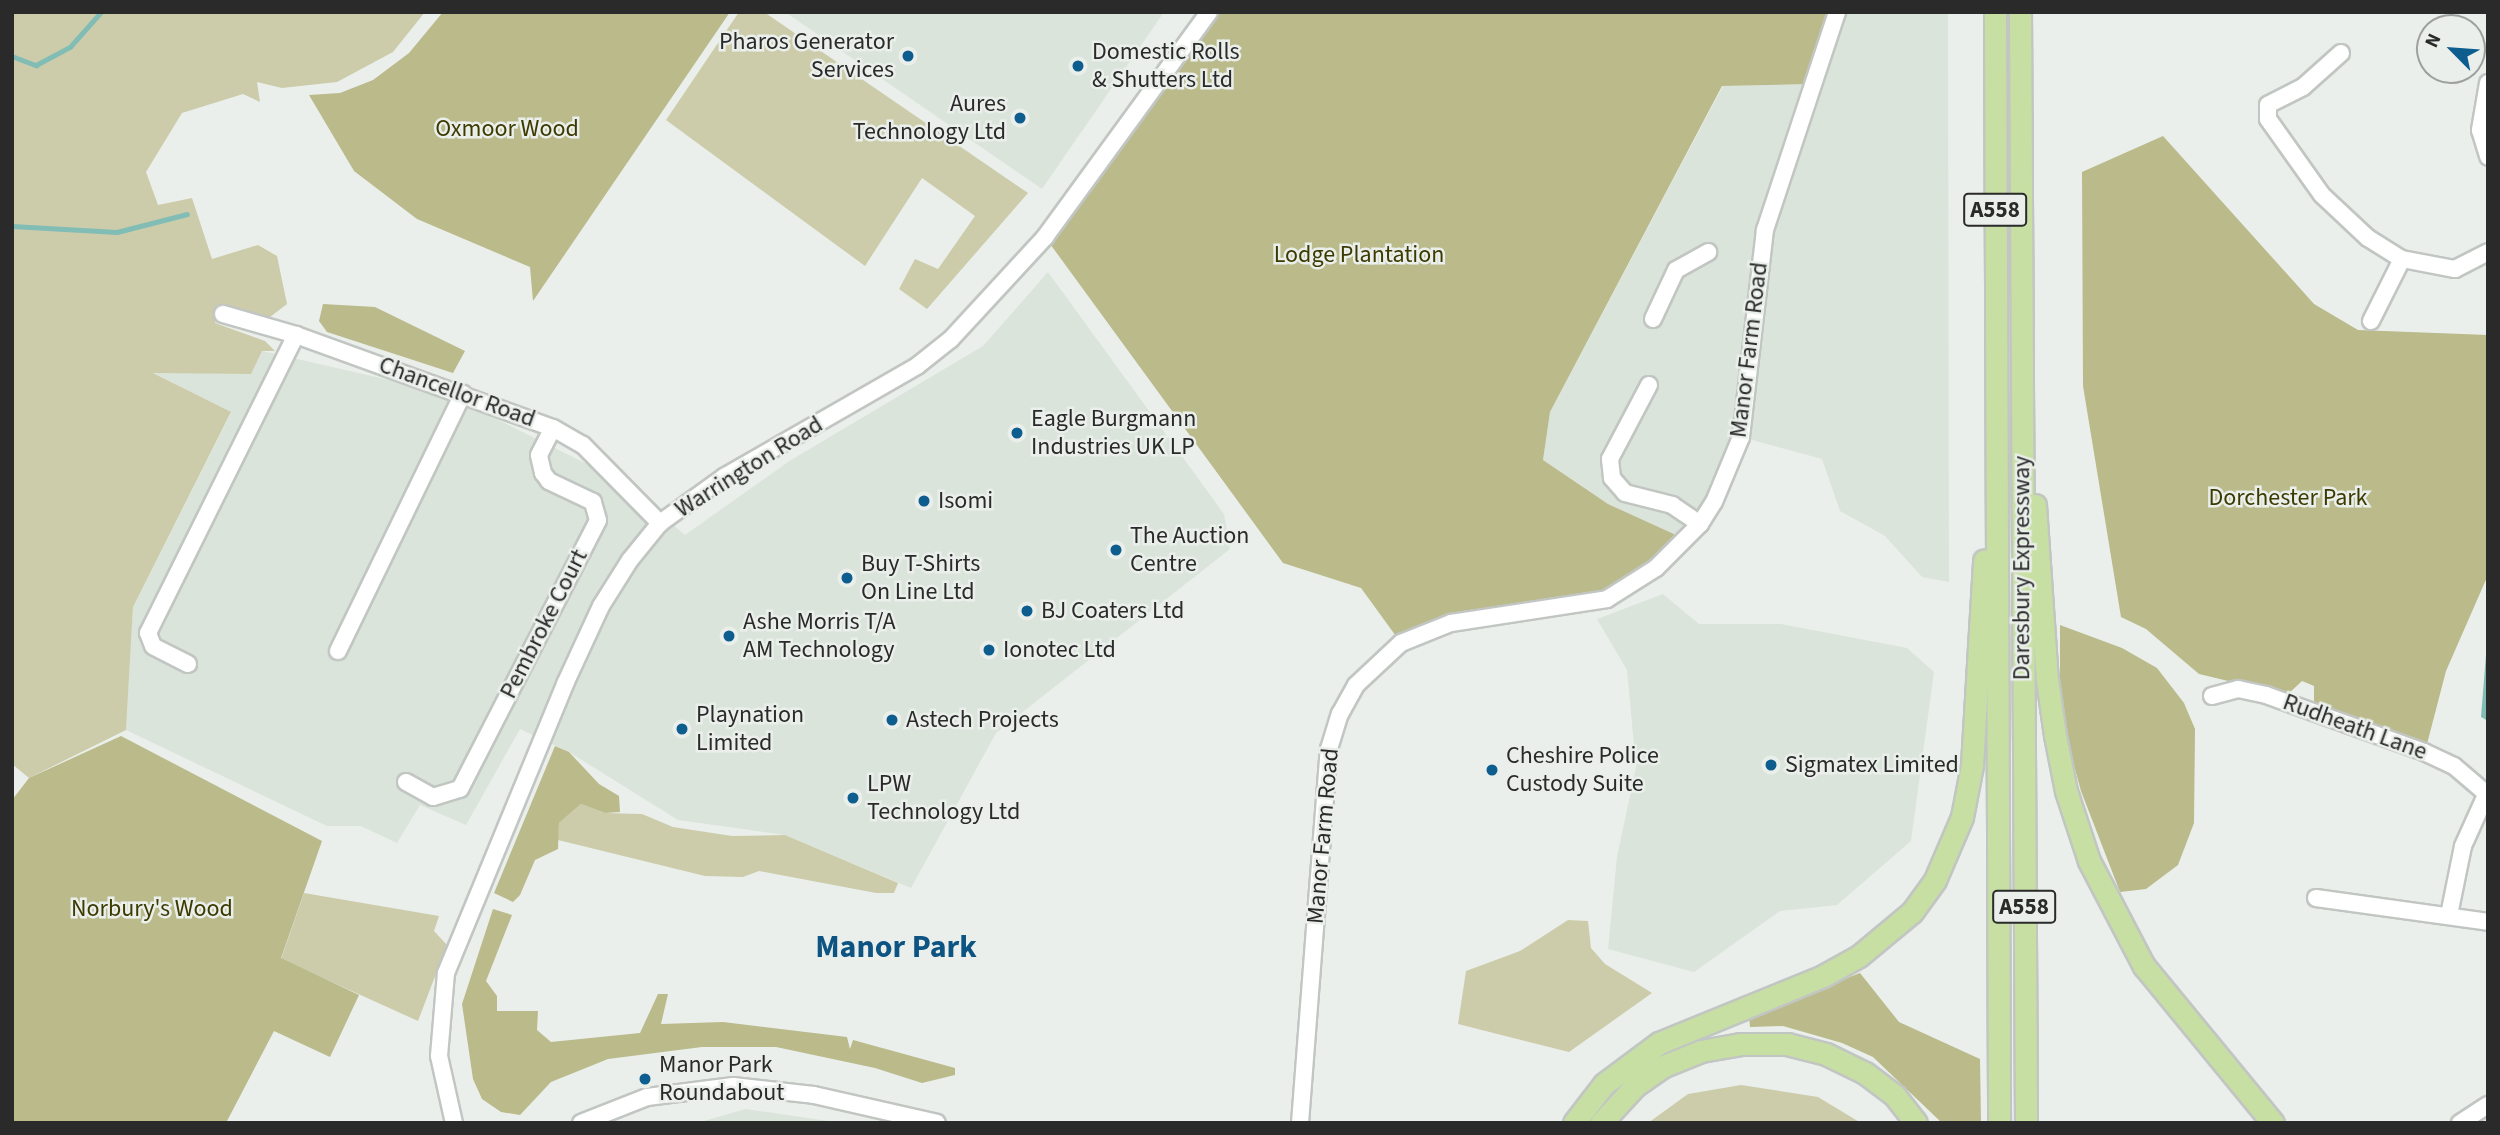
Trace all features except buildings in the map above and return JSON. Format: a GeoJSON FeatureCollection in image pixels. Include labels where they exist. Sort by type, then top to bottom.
{"type":"FeatureCollection","features":[{"type":"Feature","properties":{"kind":"main road","name":"Daresbury Expressway"},"geometry":{"type":"LineString","coordinates":[[1995,12],[1999,1123]]}},
{"type":"Feature","properties":{"kind":"main road","name":"Daresbury Expressway"},"geometry":{"type":"LineString","coordinates":[[2020,12],[2025,1123]]}},
{"type":"Feature","properties":{"kind":"main road"},"geometry":{"type":"LineString","coordinates":[[2021,297],[2047,679],[2066,791],[2089,862],[2144,966],[2273,1123]]}},
{"type":"Feature","properties":{"kind":"main road"},"geometry":{"type":"LineString","coordinates":[[1574,1123],[1604,1084],[1659,1043],[1823,976],[1859,956],[1912,912],[1935,880],[1962,817],[1972,765],[1996,407]]}},
{"type":"Feature","properties":{"kind":"main road"},"geometry":{"type":"LineString","coordinates":[[1601,1123],[1635,1086],[1676,1061],[1740,1044],[1787,1044],[1826,1054],[1865,1073],[1895,1096],[1916,1123]]}},
{"type":"Feature","properties":{"kind":"street","name":"Warrington Road"},"geometry":{"type":"LineString","coordinates":[[454,1123],[439,1056],[446,973],[601,606],[660,523],[724,477],[917,366],[951,339],[1045,237],[1209,12]]}},
{"type":"Feature","properties":{"kind":"street","name":"Manor Farm Road"},"geometry":{"type":"LineString","coordinates":[[1300,1123],[1329,749],[1340,714],[1356,685],[1401,643],[1451,623],[1607,599],[1656,568],[1700,524],[1714,502],[1741,437],[1765,230],[1837,12]]}},
{"type":"Feature","properties":{"kind":"street"},"geometry":{"type":"LineString","coordinates":[[2341,53],[2303,87],[2268,105],[2268,119],[2346,220],[2402,260],[2455,269],[2488,252]]}},
{"type":"Feature","properties":{"kind":"street"},"geometry":{"type":"LineString","coordinates":[[2488,83],[2480,131],[2488,157]]}},
{"type":"Feature","properties":{"kind":"street"},"geometry":{"type":"LineString","coordinates":[[1653,319],[1676,270],[1707,252]]}},
{"type":"Feature","properties":{"kind":"street"},"geometry":{"type":"LineString","coordinates":[[2371,321],[2402,260]]}},
{"type":"Feature","properties":{"kind":"street","name":"Chancellor Road"},"geometry":{"type":"LineString","coordinates":[[223,314],[296,335],[553,428],[583,445],[660,523]]}},
{"type":"Feature","properties":{"kind":"street"},"geometry":{"type":"LineString","coordinates":[[188,664],[153,646],[148,633],[296,335]]}},
{"type":"Feature","properties":{"kind":"street"},"geometry":{"type":"LineString","coordinates":[[1649,385],[1610,459],[1612,478],[1625,493],[1672,505],[1700,524]]}},
{"type":"Feature","properties":{"kind":"street"},"geometry":{"type":"LineString","coordinates":[[338,651],[463,394]]}},
{"type":"Feature","properties":{"kind":"street","name":"Pembroke Court"},"geometry":{"type":"LineString","coordinates":[[405,782],[433,797],[460,789],[598,520],[593,502],[549,481],[543,473],[539,455],[553,428]]}},
{"type":"Feature","properties":{"kind":"street","name":"Rudheath Lane"},"geometry":{"type":"LineString","coordinates":[[2212,696],[2238,689],[2278,699],[2424,752],[2454,766],[2487,795],[2463,846],[2448,915]]}},
{"type":"Feature","properties":{"kind":"street"},"geometry":{"type":"LineString","coordinates":[[2316,898],[2488,922]]}},
{"type":"Feature","properties":{"kind":"street"},"geometry":{"type":"LineString","coordinates":[[581,1123],[647,1097],[733,1086],[814,1095],[937,1123]]}},
{"type":"Feature","properties":{"kind":"street","name":"Warrington Road"},"geometry":{"type":"LineString","coordinates":[[452,1105],[468,1123]]}},
{"type":"Feature","properties":{"kind":"street"},"geometry":{"type":"LineString","coordinates":[[2460,1123],[2488,1105]]}},
{"type":"Feature","properties":{"kind":"shaded area"},"geometry":{"type":"Polygon","coordinates":[[[785,12],[1164,12],[1042,189],[785,12]]]}},
{"type":"Feature","properties":{"kind":"shaded area"},"geometry":{"type":"Polygon","coordinates":[[[1837,12],[1948,12],[1949,582],[1922,577],[1885,536],[1840,511],[1822,459],[1741,437],[1687,540],[1608,504],[1543,460],[1550,412],[1723,86],[1813,84],[1837,12]]]}},
{"type":"Feature","properties":{"kind":"shaded area"},"geometry":{"type":"Polygon","coordinates":[[[1048,272],[1224,514],[1230,549],[996,733],[911,888],[785,835],[678,820],[569,752],[520,729],[466,825],[420,805],[397,843],[361,826],[327,826],[126,730],[133,607],[231,413],[152,372],[250,374],[262,351],[442,392],[623,482],[685,535],[791,460],[983,346],[1048,272]]]}},
{"type":"Feature","properties":{"kind":"shaded area"},"geometry":{"type":"Polygon","coordinates":[[[1663,594],[1699,624],[1781,624],[1907,648],[1934,672],[1911,841],[1837,905],[1780,911],[1694,972],[1608,949],[1617,857],[1636,767],[1627,670],[1597,619],[1663,594]]]}},
{"type":"Feature","properties":{"kind":"shaded area"},"geometry":{"type":"Polygon","coordinates":[[[746,1109],[842,1123],[697,1123],[746,1109]]]}},
{"type":"Feature","properties":{"kind":"green space"},"geometry":{"type":"Polygon","coordinates":[[[12,12],[425,12],[393,52],[337,82],[282,88],[257,82],[260,102],[243,94],[182,113],[146,172],[158,205],[192,198],[212,259],[258,245],[277,256],[287,304],[266,320],[220,307],[215,323],[265,341],[275,351],[262,351],[251,374],[153,373],[231,412],[133,607],[126,730],[29,778],[12,764],[12,12]]]}},
{"type":"Feature","properties":{"kind":"green space","name":"Oxmoor Wood"},"geometry":{"type":"Polygon","coordinates":[[[443,12],[730,12],[533,301],[530,267],[417,219],[354,171],[309,95],[340,93],[373,80],[409,53],[443,12]]]}},
{"type":"Feature","properties":{"kind":"green space"},"geometry":{"type":"Polygon","coordinates":[[[739,12],[764,12],[1028,193],[927,309],[899,289],[915,259],[938,269],[975,216],[922,178],[865,266],[666,120],[739,12]]]}},
{"type":"Feature","properties":{"kind":"green space","name":"Lodge Plantation"},"geometry":{"type":"Polygon","coordinates":[[[1209,12],[1837,12],[1813,84],[1722,86],[1550,412],[1543,460],[1608,504],[1687,540],[1607,599],[1451,623],[1401,643],[1361,588],[1283,563],[1045,237],[1209,12]]]}},
{"type":"Feature","properties":{"kind":"green space","name":"Dorchester Park"},"geometry":{"type":"Polygon","coordinates":[[[2163,136],[2314,304],[2358,330],[2488,335],[2488,575],[2446,671],[2427,744],[2320,707],[2314,702],[2314,686],[2302,681],[2287,695],[2199,674],[2146,629],[2121,617],[2083,386],[2082,172],[2163,136]]]}},
{"type":"Feature","properties":{"kind":"green space"},"geometry":{"type":"Polygon","coordinates":[[[323,304],[375,307],[465,351],[453,373],[327,332],[319,321],[323,304]]]}},
{"type":"Feature","properties":{"kind":"green space"},"geometry":{"type":"Polygon","coordinates":[[[2060,625],[2122,648],[2157,668],[2184,703],[2195,729],[2194,823],[2178,865],[2146,889],[2120,892],[2081,791],[2068,743],[2060,685],[2060,625]]]}},
{"type":"Feature","properties":{"kind":"green space","name":"Norbury's Wood"},"geometry":{"type":"Polygon","coordinates":[[[121,736],[322,841],[281,958],[359,995],[330,1057],[274,1031],[226,1123],[12,1123],[12,800],[29,778],[121,736]]]}},
{"type":"Feature","properties":{"kind":"green space"},"geometry":{"type":"Polygon","coordinates":[[[555,746],[569,752],[599,784],[619,796],[620,812],[605,813],[581,804],[559,823],[558,849],[535,860],[520,895],[513,902],[494,893],[555,746]]]}},
{"type":"Feature","properties":{"kind":"green space"},"geometry":{"type":"Polygon","coordinates":[[[581,804],[605,813],[642,814],[673,827],[732,836],[785,835],[898,883],[894,893],[876,893],[759,871],[743,877],[705,876],[558,840],[559,823],[581,804]]]}},
{"type":"Feature","properties":{"kind":"green space"},"geometry":{"type":"Polygon","coordinates":[[[304,893],[439,916],[434,931],[447,945],[418,1021],[281,959],[304,893]]]}},
{"type":"Feature","properties":{"kind":"green space"},"geometry":{"type":"Polygon","coordinates":[[[493,909],[512,915],[486,981],[497,996],[497,1011],[538,1011],[537,1030],[551,1042],[640,1033],[658,994],[668,994],[661,1024],[723,1022],[847,1037],[850,1049],[853,1040],[955,1068],[955,1075],[922,1083],[875,1068],[776,1047],[702,1047],[608,1059],[551,1082],[520,1115],[501,1112],[482,1099],[473,1079],[462,1004],[493,909]]]}},
{"type":"Feature","properties":{"kind":"green space"},"geometry":{"type":"Polygon","coordinates":[[[1568,920],[1588,921],[1591,948],[1605,964],[1652,993],[1569,1052],[1458,1024],[1466,971],[1520,951],[1568,920]]]}},
{"type":"Feature","properties":{"kind":"green space"},"geometry":{"type":"Polygon","coordinates":[[[1860,973],[1899,1022],[1980,1059],[1981,1123],[1942,1123],[1873,1057],[1842,1043],[1783,1026],[1750,1027],[1749,1016],[1860,973]]]}},
{"type":"Feature","properties":{"kind":"green space"},"geometry":{"type":"Polygon","coordinates":[[[1741,1085],[1818,1097],[1861,1123],[1648,1123],[1688,1094],[1741,1085]]]}},
{"type":"Feature","properties":{"kind":"water"},"geometry":{"type":"Polygon","coordinates":[[[2488,630],[2488,721],[2481,717],[2488,630]]]}},
{"type":"Feature","properties":{"kind":"waterway"},"geometry":{"type":"LineString","coordinates":[[12,56],[36,65],[70,47],[101,12]]}},
{"type":"Feature","properties":{"kind":"waterway"},"geometry":{"type":"LineString","coordinates":[[12,226],[117,232],[187,214]]}},
{"type":"Feature","properties":{"kind":"place","name":"Pharos Generator Services"},"geometry":{"type":"Point","coordinates":[908,56]}},
{"type":"Feature","properties":{"kind":"place","name":"Domestic Rolls & Shutters Ltd"},"geometry":{"type":"Point","coordinates":[1078,66]}},
{"type":"Feature","properties":{"kind":"place","name":"Aures Technology Ltd"},"geometry":{"type":"Point","coordinates":[1020,118]}},
{"type":"Feature","properties":{"kind":"place","name":"Eagle Burgmann Industries UK LP"},"geometry":{"type":"Point","coordinates":[1017,433]}},
{"type":"Feature","properties":{"kind":"place","name":"Isomi"},"geometry":{"type":"Point","coordinates":[924,501]}},
{"type":"Feature","properties":{"kind":"place","name":"The Auction Centre"},"geometry":{"type":"Point","coordinates":[1116,550]}},
{"type":"Feature","properties":{"kind":"place","name":"Buy T-Shirts On Line Ltd"},"geometry":{"type":"Point","coordinates":[847,578]}},
{"type":"Feature","properties":{"kind":"place","name":"BJ Coaters Ltd"},"geometry":{"type":"Point","coordinates":[1027,611]}},
{"type":"Feature","properties":{"kind":"place","name":"Ashe Morris T/A AM Technology"},"geometry":{"type":"Point","coordinates":[729,636]}},
{"type":"Feature","properties":{"kind":"place","name":"Ionotec Ltd"},"geometry":{"type":"Point","coordinates":[989,650]}},
{"type":"Feature","properties":{"kind":"place","name":"Astech Projects"},"geometry":{"type":"Point","coordinates":[892,720]}},
{"type":"Feature","properties":{"kind":"place","name":"Playnation Limited"},"geometry":{"type":"Point","coordinates":[682,729]}},
{"type":"Feature","properties":{"kind":"place","name":"Sigmatex Limited"},"geometry":{"type":"Point","coordinates":[1771,765]}},
{"type":"Feature","properties":{"kind":"place","name":"Cheshire Police Custody Suite"},"geometry":{"type":"Point","coordinates":[1492,770]}},
{"type":"Feature","properties":{"kind":"place","name":"LPW Technology Ltd"},"geometry":{"type":"Point","coordinates":[853,798]}},
{"type":"Feature","properties":{"kind":"place","name":"Manor Park Roundabout"},"geometry":{"type":"Point","coordinates":[645,1079]}},
{"type":"Feature","properties":{"kind":"district","name":"Manor Park"},"geometry":{"type":"Point","coordinates":[896,947]}}]}
